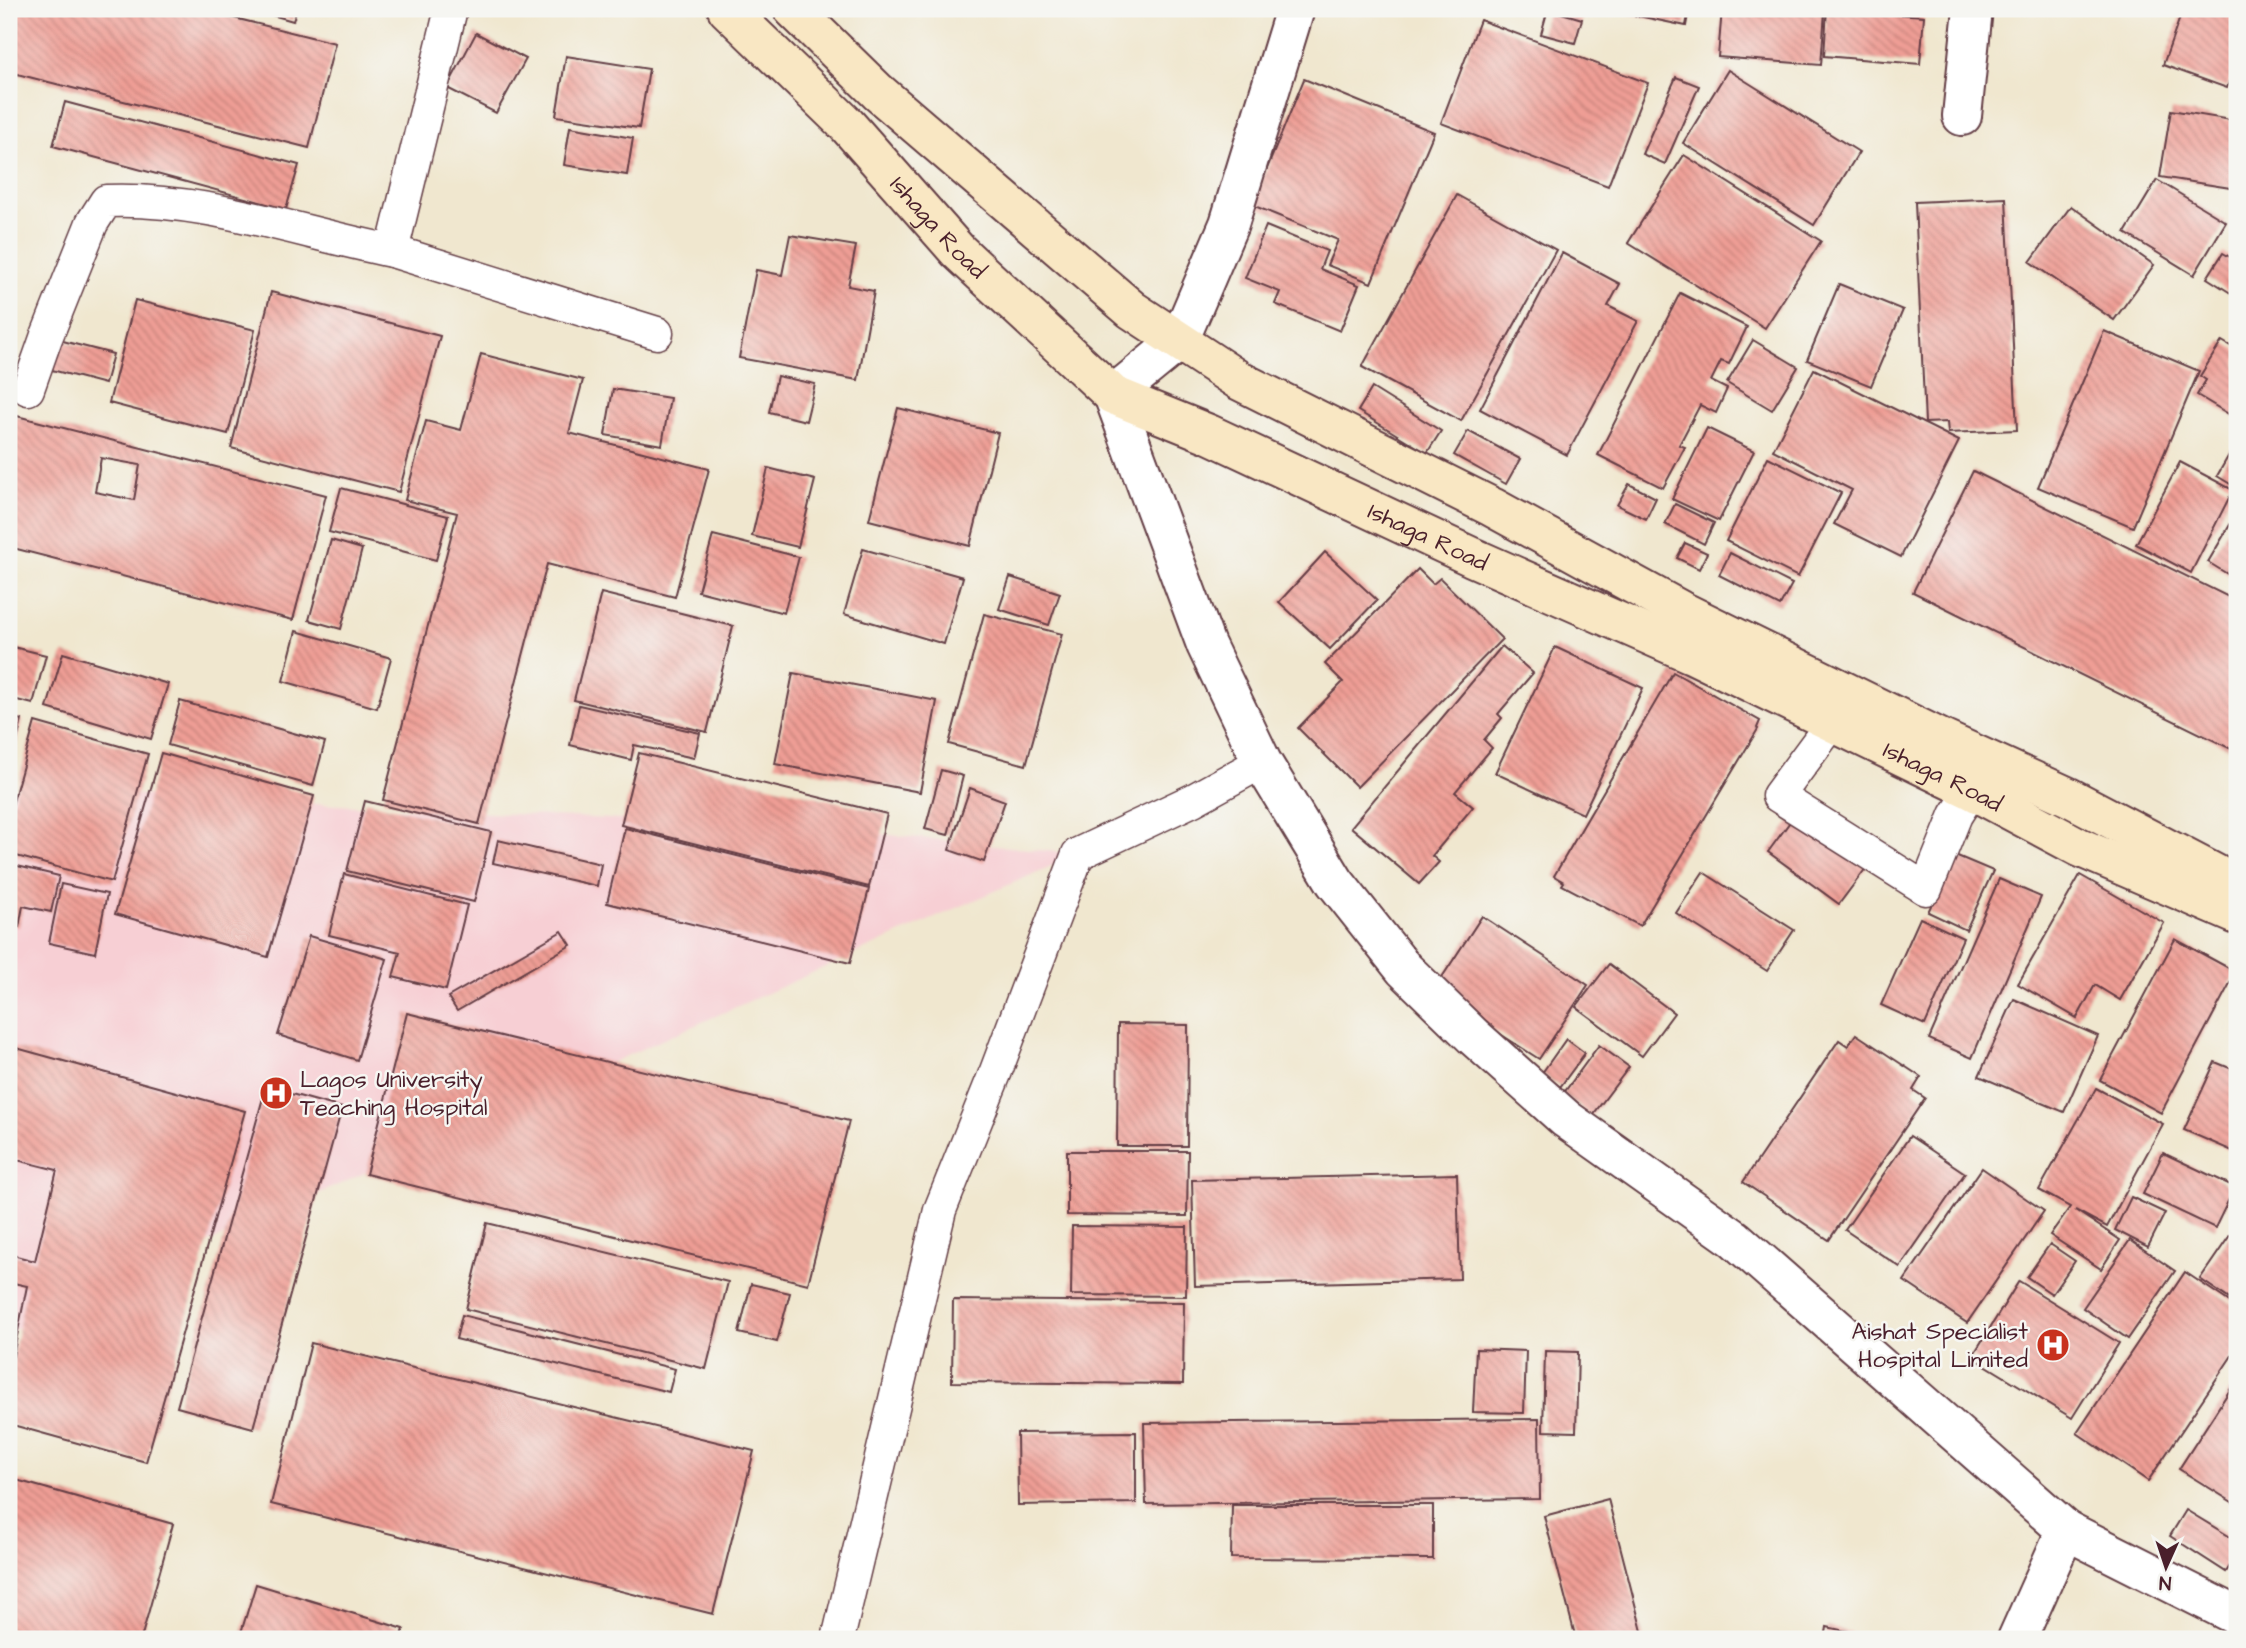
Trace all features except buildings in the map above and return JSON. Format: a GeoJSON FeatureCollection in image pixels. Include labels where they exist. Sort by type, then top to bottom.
{"type":"FeatureCollection","features":[{"type":"Feature","properties":{"kind":"main road","name":"Ishaga Road"},"geometry":{"type":"LineString","coordinates":[[727,9],[847,125],[958,251],[1113,395],[1209,434],[1472,557],[1692,654],[1972,790],[2079,846],[2237,915]]}},
{"type":"Feature","properties":{"kind":"main road","name":"Ishaga Road"},"geometry":{"type":"LineString","coordinates":[[793,9],[878,92],[1132,310],[1240,381],[1492,507],[1680,610],[1944,740],[2069,797],[2237,885]]}},
{"type":"Feature","properties":{"kind":"street"},"geometry":{"type":"LineString","coordinates":[[1296,9],[1229,225],[1179,341],[1113,395],[1206,645],[1262,762],[1335,882],[1404,969],[1473,1036],[1566,1119],[1735,1239],[2066,1530],[2237,1616]]}},
{"type":"Feature","properties":{"kind":"street"},"geometry":{"type":"LineString","coordinates":[[1962,116],[1973,9]]}},
{"type":"Feature","properties":{"kind":"street"},"geometry":{"type":"LineString","coordinates":[[2017,1639],[2066,1530]]}},
{"type":"Feature","properties":{"kind":"lane"},"geometry":{"type":"LineString","coordinates":[[392,251],[451,9]]}},
{"type":"Feature","properties":{"kind":"lane"},"geometry":{"type":"LineString","coordinates":[[29,389],[46,338],[92,223],[106,201],[137,199],[200,206],[392,251],[657,333]]}},
{"type":"Feature","properties":{"kind":"lane"},"geometry":{"type":"LineString","coordinates":[[1832,723],[1778,796],[1927,889],[1956,815],[1972,790]]}},
{"type":"Feature","properties":{"kind":"lane"},"geometry":{"type":"LineString","coordinates":[[838,1639],[940,1210],[996,1071],[1077,854],[1193,800],[1262,762]]}},
{"type":"Feature","properties":{"kind":"shaded area","name":"Lagos University Teaching Hospital"},"geometry":{"type":"Polygon","coordinates":[[[9,788],[860,832],[1078,854],[9,1332],[9,788]]]}},
{"type":"Feature","properties":{"kind":"place","name":"Lagos University Teaching Hospital"},"geometry":{"type":"Point","coordinates":[276,1093]}},
{"type":"Feature","properties":{"kind":"place","name":"Aishat Specialist Hospital Limited"},"geometry":{"type":"Point","coordinates":[2053,1345]}}]}
